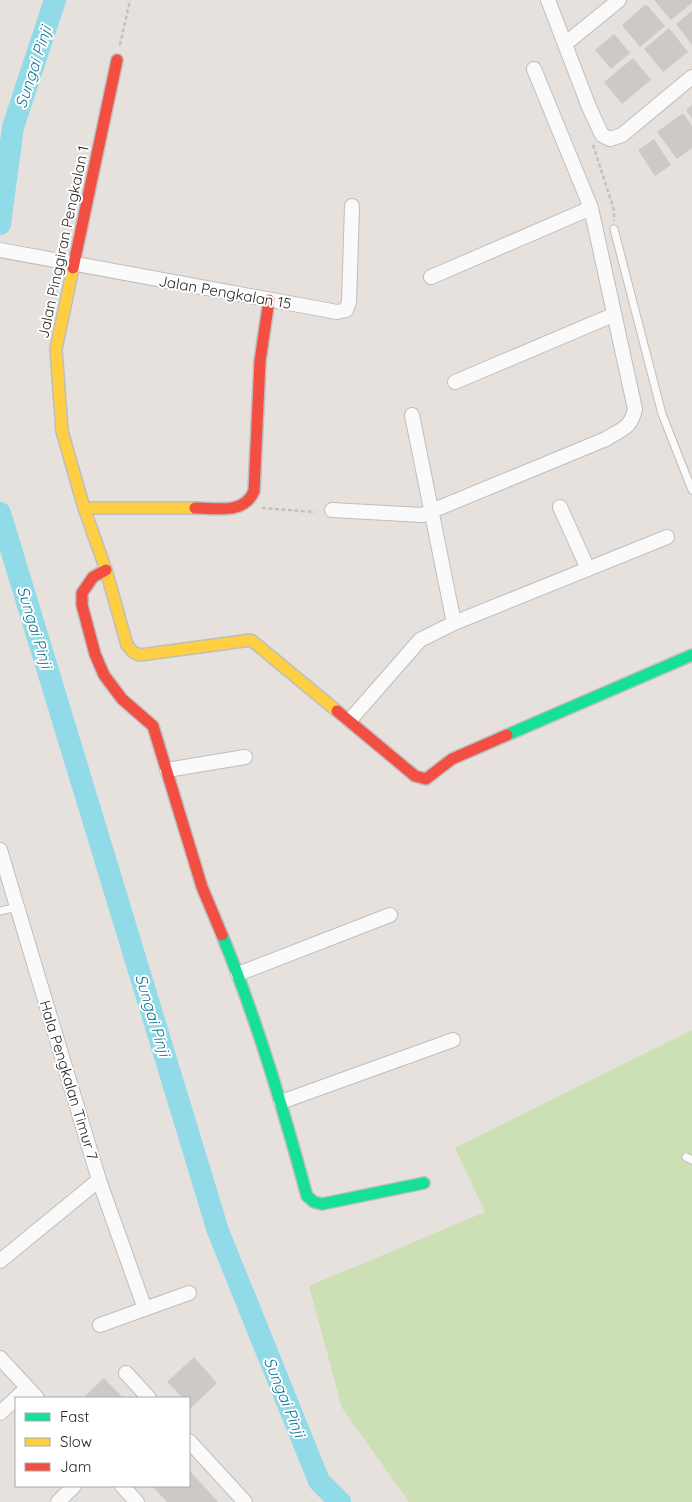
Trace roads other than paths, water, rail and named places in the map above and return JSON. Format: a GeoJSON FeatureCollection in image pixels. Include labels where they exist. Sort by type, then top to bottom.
{"type":"FeatureCollection","features":[{"type":"Feature","properties":{"kind":"street"},"geometry":{"type":"LineString","coordinates":[[548,0],[589,107],[602,135],[610,139],[622,135],[692,77]]}},
{"type":"Feature","properties":{"kind":"street"},"geometry":{"type":"LineString","coordinates":[[565,44],[619,0]]}},
{"type":"Feature","properties":{"kind":"street","name":"Jalan Pinggiran Pengkalan 1"},"geometry":{"type":"LineString","coordinates":[[117,60],[56,349],[62,431],[84,508],[106,570],[127,645],[133,652],[140,655],[251,640],[350,720]]}},
{"type":"Feature","properties":{"kind":"street"},"geometry":{"type":"LineString","coordinates":[[332,510],[422,515],[598,443],[627,426],[633,420],[634,409],[592,208],[534,68]]}},
{"type":"Feature","properties":{"kind":"street","name":"Jalan Pengkalan 15"},"geometry":{"type":"LineString","coordinates":[[0,250],[337,312],[346,310],[349,302],[352,206]]}},
{"type":"Feature","properties":{"kind":"street"},"geometry":{"type":"LineString","coordinates":[[431,277],[592,208]]}},
{"type":"Feature","properties":{"kind":"street"},"geometry":{"type":"LineString","coordinates":[[84,508],[237,508],[247,503],[253,495],[255,487],[260,361],[269,300]]}},
{"type":"Feature","properties":{"kind":"street"},"geometry":{"type":"LineString","coordinates":[[455,382],[613,315]]}},
{"type":"Feature","properties":{"kind":"street"},"geometry":{"type":"LineString","coordinates":[[412,415],[454,623]]}},
{"type":"Feature","properties":{"kind":"street"},"geometry":{"type":"LineString","coordinates":[[560,507],[588,569]]}},
{"type":"Feature","properties":{"kind":"street"},"geometry":{"type":"LineString","coordinates":[[667,537],[454,623],[420,640],[350,720],[415,776],[426,779],[452,759],[692,655]]}},
{"type":"Feature","properties":{"kind":"street"},"geometry":{"type":"LineString","coordinates":[[106,570],[93,577],[82,593],[82,605],[95,654],[104,675],[122,699],[153,726],[202,887],[238,974],[281,1102],[307,1196],[314,1202],[322,1204],[424,1183]]}},
{"type":"Feature","properties":{"kind":"street"},"geometry":{"type":"LineString","coordinates":[[166,770],[245,757]]}},
{"type":"Feature","properties":{"kind":"street","name":"Hala Pengkalan Timur 7"},"geometry":{"type":"LineString","coordinates":[[0,850],[99,1180],[145,1309]]}},
{"type":"Feature","properties":{"kind":"street"},"geometry":{"type":"LineString","coordinates":[[238,974],[390,915]]}},
{"type":"Feature","properties":{"kind":"street"},"geometry":{"type":"LineString","coordinates":[[281,1102],[453,1040]]}},
{"type":"Feature","properties":{"kind":"street"},"geometry":{"type":"LineString","coordinates":[[0,1261],[99,1180]]}},
{"type":"Feature","properties":{"kind":"street"},"geometry":{"type":"LineString","coordinates":[[100,1325],[189,1293]]}},
{"type":"Feature","properties":{"kind":"street"},"geometry":{"type":"LineString","coordinates":[[0,1358],[37,1397]]}},
{"type":"Feature","properties":{"kind":"street"},"geometry":{"type":"LineString","coordinates":[[126,1373],[148,1397]]}},
{"type":"Feature","properties":{"kind":"street"},"geometry":{"type":"LineString","coordinates":[[17,1397],[27,1388]]}},
{"type":"Feature","properties":{"kind":"street"},"geometry":{"type":"LineString","coordinates":[[0,1413],[15,1399]]}},
{"type":"Feature","properties":{"kind":"street"},"geometry":{"type":"LineString","coordinates":[[190,1442],[245,1502]]}},
{"type":"Feature","properties":{"kind":"street"},"geometry":{"type":"LineString","coordinates":[[58,1502],[73,1487]]}},
{"type":"Feature","properties":{"kind":"street"},"geometry":{"type":"LineString","coordinates":[[123,1487],[137,1502]]}},
{"type":"Feature","properties":{"kind":"lane"},"geometry":{"type":"LineString","coordinates":[[614,229],[662,414],[692,490]]}},
{"type":"Feature","properties":{"kind":"lane"},"geometry":{"type":"LineString","coordinates":[[0,911],[17,907]]}},
{"type":"Feature","properties":{"kind":"waterway","name":"Sungai Pinji"},"geometry":{"type":"LineString","coordinates":[[0,224],[13,127],[55,0]]}},
{"type":"Feature","properties":{"kind":"waterway","name":"Sungai Pinji"},"geometry":{"type":"LineString","coordinates":[[0,513],[218,1231],[319,1481],[340,1502]]}}]}
